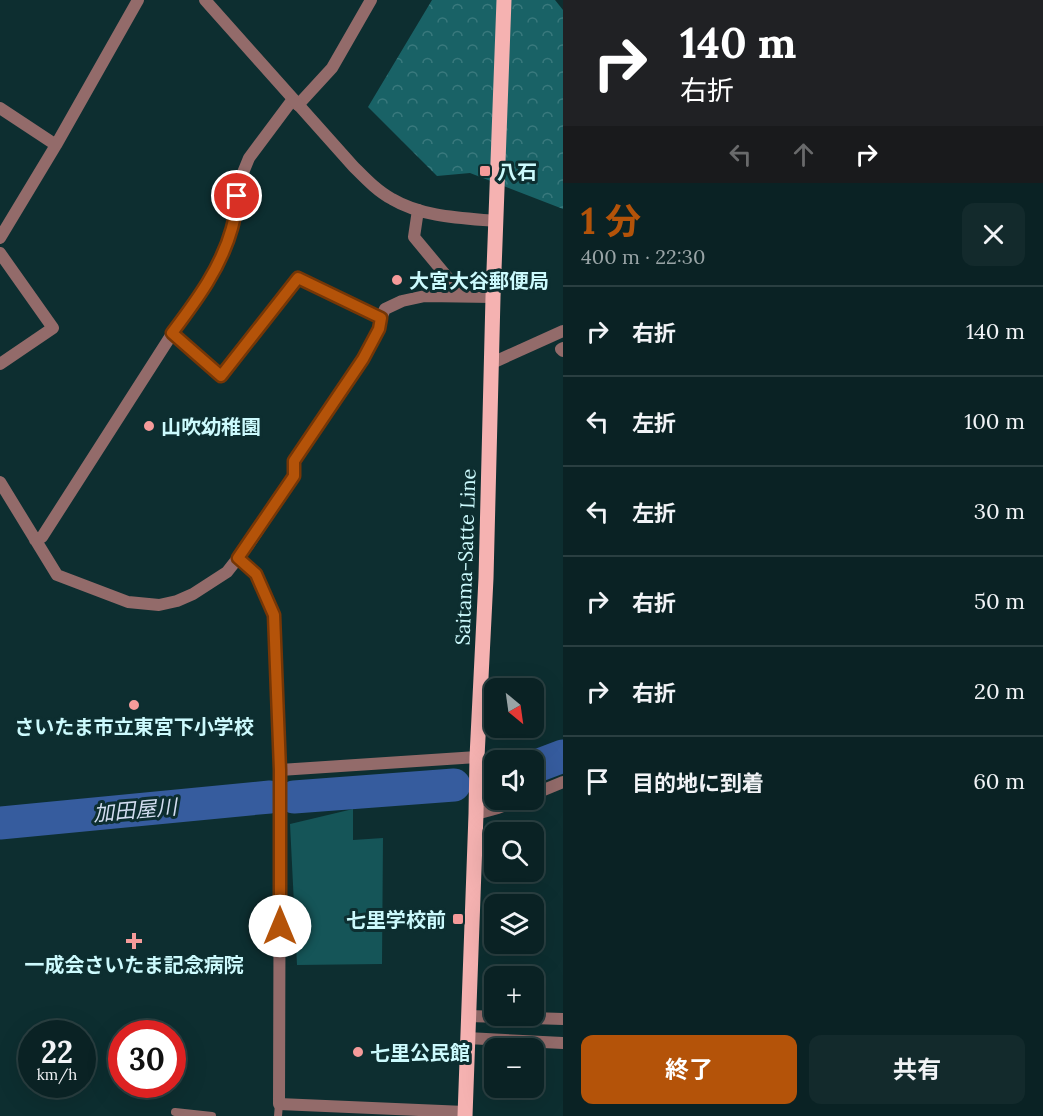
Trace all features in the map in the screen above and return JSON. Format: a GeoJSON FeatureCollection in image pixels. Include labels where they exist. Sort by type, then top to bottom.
{"type":"FeatureCollection","features":[{"type":"Feature","properties":{"kind":"main road","name":"Saitama-Satte Line"},"geometry":{"type":"LineString","coordinates":[[465,1114],[477,757],[486,578],[504,0]]}},
{"type":"Feature","properties":{"kind":"street"},"geometry":{"type":"LineString","coordinates":[[0,238],[138,0]]}},
{"type":"Feature","properties":{"kind":"street"},"geometry":{"type":"LineString","coordinates":[[205,0],[374,187],[393,200],[418,210],[447,216],[496,221]]}},
{"type":"Feature","properties":{"kind":"street"},"geometry":{"type":"LineString","coordinates":[[35,540],[42,537],[172,333],[205,287],[220,260],[232,228],[240,180],[249,158],[296,102],[332,68],[371,0]]}},
{"type":"Feature","properties":{"kind":"street"},"geometry":{"type":"LineString","coordinates":[[0,108],[56,145]]}},
{"type":"Feature","properties":{"kind":"street"},"geometry":{"type":"LineString","coordinates":[[418,210],[414,237],[463,297]]}},
{"type":"Feature","properties":{"kind":"street"},"geometry":{"type":"LineString","coordinates":[[0,253],[53,328],[0,364]]}},
{"type":"Feature","properties":{"kind":"street"},"geometry":{"type":"LineString","coordinates":[[172,333],[221,376],[298,278],[381,318]]}},
{"type":"Feature","properties":{"kind":"street"},"geometry":{"type":"LineString","coordinates":[[0,482],[57,575],[128,602],[159,605],[177,601],[193,594],[227,572],[238,558],[294,476],[294,461],[363,359],[379,329],[385,309],[402,301],[425,296],[494,297]]}},
{"type":"Feature","properties":{"kind":"street"},"geometry":{"type":"LineString","coordinates":[[492,363],[563,331]]}},
{"type":"Feature","properties":{"kind":"street"},"geometry":{"type":"LineString","coordinates":[[238,558],[256,574],[274,615],[280,770],[279,1110],[465,1114]]}},
{"type":"Feature","properties":{"kind":"street"},"geometry":{"type":"LineString","coordinates":[[280,770],[477,757]]}},
{"type":"Feature","properties":{"kind":"street"},"geometry":{"type":"LineString","coordinates":[[544,790],[563,782]]}},
{"type":"Feature","properties":{"kind":"street"},"geometry":{"type":"LineString","coordinates":[[476,814],[491,810]]}},
{"type":"Feature","properties":{"kind":"street"},"geometry":{"type":"LineString","coordinates":[[468,1016],[563,1019]]}},
{"type":"Feature","properties":{"kind":"street"},"geometry":{"type":"LineString","coordinates":[[467,1038],[563,1043]]}},
{"type":"Feature","properties":{"kind":"lane"},"geometry":{"type":"LineString","coordinates":[[175,1112],[212,1116]]}},
{"type":"Feature","properties":{"kind":"green space"},"geometry":{"type":"Polygon","coordinates":[[[432,0],[555,0],[563,10],[563,209],[470,173],[437,176],[368,107],[432,0]]]}},
{"type":"Feature","properties":{"kind":"shaded area"},"geometry":{"type":"Polygon","coordinates":[[[353,809],[353,840],[383,838],[382,964],[297,965],[290,824],[353,809]]]}},
{"type":"Feature","properties":{"kind":"waterway","name":"加田屋川"},"geometry":{"type":"LineString","coordinates":[[544,763],[563,756]]}},
{"type":"Feature","properties":{"kind":"waterway","name":"加田屋川"},"geometry":{"type":"LineString","coordinates":[[294,797],[454,785]]}},
{"type":"Feature","properties":{"kind":"waterway","name":"加田屋川"},"geometry":{"type":"LineString","coordinates":[[0,823],[270,797]]}},
{"type":"Feature","properties":{"kind":"place","name":"八石"},"geometry":{"type":"Point","coordinates":[485,171]}},
{"type":"Feature","properties":{"kind":"place","name":"大宮大谷郵便局"},"geometry":{"type":"Point","coordinates":[397,280]}},
{"type":"Feature","properties":{"kind":"place","name":"山吹幼稚園"},"geometry":{"type":"Point","coordinates":[149,426]}},
{"type":"Feature","properties":{"kind":"place","name":"さいたま市立東宮下小学校"},"geometry":{"type":"Point","coordinates":[134,705]}},
{"type":"Feature","properties":{"kind":"place","name":"七里学校前"},"geometry":{"type":"Point","coordinates":[458,919]}},
{"type":"Feature","properties":{"kind":"place","name":"一成会さいたま記念病院"},"geometry":{"type":"Point","coordinates":[134,941]}},
{"type":"Feature","properties":{"kind":"place","name":"七里公民館"},"geometry":{"type":"Point","coordinates":[358,1052]}},
{"type":"Feature","properties":{"kind":"route"},"geometry":{"type":"LineString","coordinates":[[237,196],[232,228],[220,260],[205,287],[172,333],[221,376],[298,278],[381,318],[379,329],[363,359],[294,461],[294,476],[238,558],[256,574],[274,615],[280,770],[280,926]]}}]}
